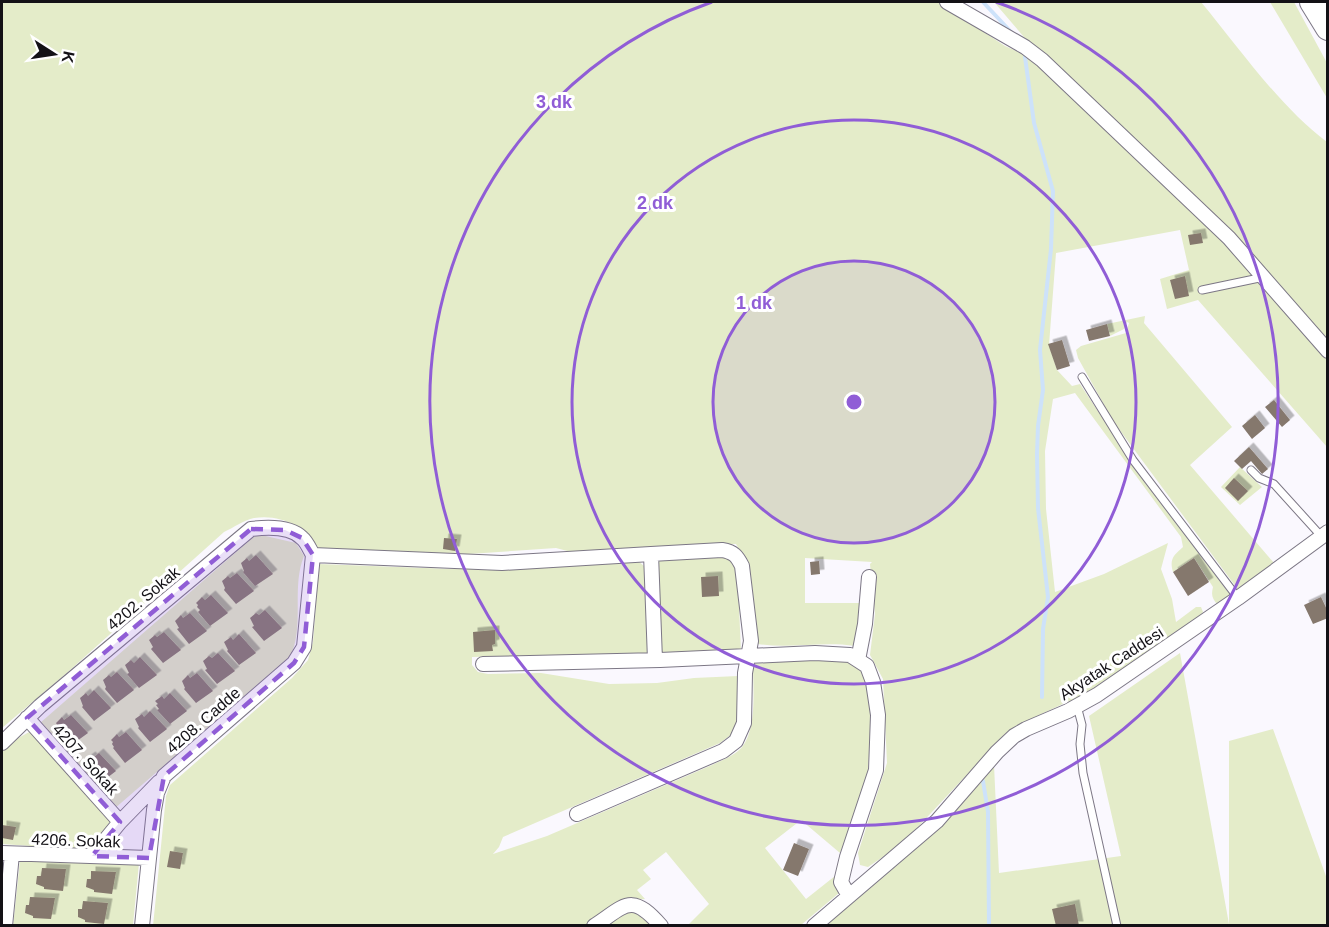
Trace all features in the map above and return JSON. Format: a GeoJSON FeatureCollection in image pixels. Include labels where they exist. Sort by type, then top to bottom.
{"type":"FeatureCollection","features":[{"type":"Feature","properties":{"kind":"highway"},"geometry":{"type":"LineString","coordinates":[[1312,2],[1328,28]]}},
{"type":"Feature","properties":{"kind":"street"},"geometry":{"type":"LineString","coordinates":[[947,2],[1042,60],[1229,238],[1328,351]]}},
{"type":"Feature","properties":{"kind":"street","name":"4202. Sokak"},"geometry":{"type":"LineString","coordinates":[[2,743],[27,718],[251,529],[269,527],[285,530],[302,538],[313,555]]}},
{"type":"Feature","properties":{"kind":"street","name":"Akyatak Caddesi"},"geometry":{"type":"LineString","coordinates":[[814,926],[937,821],[997,752],[1014,736],[1097,695],[1238,598],[1324,534]]}},
{"type":"Feature","properties":{"kind":"street"},"geometry":{"type":"LineString","coordinates":[[313,555],[502,563],[722,550],[736,555],[742,566],[751,640],[745,673],[744,723],[736,741],[723,751],[577,814]]}},
{"type":"Feature","properties":{"kind":"street"},"geometry":{"type":"LineString","coordinates":[[651,554],[655,660]]}},
{"type":"Feature","properties":{"kind":"street","name":"4208. Cadde"},"geometry":{"type":"LineString","coordinates":[[142,926],[156,801],[164,776],[301,655],[304,647],[313,555]]}},
{"type":"Feature","properties":{"kind":"street"},"geometry":{"type":"LineString","coordinates":[[858,660],[865,624],[868,578]]}},
{"type":"Feature","properties":{"kind":"street"},"geometry":{"type":"LineString","coordinates":[[483,664],[815,653],[850,655],[858,660],[867,666],[873,682],[878,716],[876,770],[847,856],[841,882],[849,896]]}},
{"type":"Feature","properties":{"kind":"street","name":"4207. Sokak"},"geometry":{"type":"LineString","coordinates":[[27,718],[120,822]]}},
{"type":"Feature","properties":{"kind":"street"},"geometry":{"type":"LineString","coordinates":[[92,856],[120,822],[164,776]]}},
{"type":"Feature","properties":{"kind":"street"},"geometry":{"type":"LineString","coordinates":[[5,926],[7,854]]}},
{"type":"Feature","properties":{"kind":"street","name":"4206. Sokak"},"geometry":{"type":"LineString","coordinates":[[7,854],[149,858]]}},
{"type":"Feature","properties":{"kind":"street"},"geometry":{"type":"LineString","coordinates":[[594,926],[627,904],[639,905],[647,910],[660,926]]}},
{"type":"Feature","properties":{"kind":"lane"},"geometry":{"type":"LineString","coordinates":[[1202,290],[1264,277]]}},
{"type":"Feature","properties":{"kind":"lane"},"geometry":{"type":"LineString","coordinates":[[1082,377],[1133,459],[1238,598]]}},
{"type":"Feature","properties":{"kind":"lane"},"geometry":{"type":"LineString","coordinates":[[1251,470],[1259,478],[1274,484],[1324,534]]}},
{"type":"Feature","properties":{"kind":"lane"},"geometry":{"type":"LineString","coordinates":[[1077,706],[1082,725],[1080,744],[1083,773],[1117,926]]}},
{"type":"Feature","properties":{"kind":"highlighted area"},"geometry":{"type":"Polygon","coordinates":[[[251,529],[285,530],[302,538],[313,555],[304,647],[294,663],[164,776],[149,858],[92,856],[120,822],[27,718],[251,529]]]}},
{"type":"Feature","properties":{"kind":"green space"},"geometry":{"type":"Polygon","coordinates":[[[2,2],[938,2],[1005,46],[1028,56],[1207,225],[1263,283],[1327,358],[1327,447],[1198,300],[1167,309],[1160,279],[1189,270],[1180,230],[1056,253],[1049,345],[1057,370],[1072,386],[1080,384],[1142,478],[1231,596],[1218,605],[1214,601],[1213,587],[1194,558],[1173,572],[1173,558],[1183,547],[1181,537],[1075,393],[1053,399],[1045,451],[1046,509],[1055,592],[1104,574],[1168,543],[1161,569],[1172,599],[1176,622],[1196,607],[1201,607],[1203,612],[1199,618],[1077,699],[1016,726],[1004,735],[902,844],[868,867],[860,865],[858,853],[887,763],[883,679],[870,655],[875,614],[870,564],[872,562],[805,558],[805,603],[861,603],[855,646],[830,644],[782,646],[758,644],[751,580],[736,544],[575,553],[556,548],[439,556],[318,549],[306,534],[291,523],[273,518],[254,518],[224,532],[2,728],[2,2]]]}},
{"type":"Feature","properties":{"kind":"green space"},"geometry":{"type":"Polygon","coordinates":[[[994,2],[1201,2],[1276,94],[1309,128],[1327,142],[1327,346],[1030,44],[994,2]]]}},
{"type":"Feature","properties":{"kind":"green space"},"geometry":{"type":"Polygon","coordinates":[[[1270,2],[1294,2],[1327,63],[1327,98],[1270,2]]]}},
{"type":"Feature","properties":{"kind":"green space"},"geometry":{"type":"Polygon","coordinates":[[[1145,316],[1144,323],[1232,427],[1190,465],[1274,563],[1239,591],[1113,421],[1078,358],[1076,350],[1081,346],[1126,333],[1129,323],[1127,322],[1124,329],[1110,336],[1107,324],[1145,316]]]}},
{"type":"Feature","properties":{"kind":"green space"},"geometry":{"type":"Polygon","coordinates":[[[1240,467],[1262,487],[1240,505],[1221,487],[1240,467]]]}},
{"type":"Feature","properties":{"kind":"green space"},"geometry":{"type":"Polygon","coordinates":[[[257,534],[296,543],[304,556],[298,581],[297,633],[290,657],[114,809],[40,723],[257,534]]]}},
{"type":"Feature","properties":{"kind":"green space"},"geometry":{"type":"Polygon","coordinates":[[[658,558],[730,558],[737,563],[741,651],[662,652],[659,640],[658,558]]]}},
{"type":"Feature","properties":{"kind":"green space"},"geometry":{"type":"Polygon","coordinates":[[[638,561],[644,566],[647,580],[649,653],[472,657],[472,665],[478,672],[488,674],[541,673],[609,684],[657,683],[738,676],[736,731],[720,743],[503,837],[493,854],[547,836],[712,765],[738,751],[749,734],[752,723],[753,664],[825,658],[844,659],[859,666],[868,678],[873,705],[867,783],[840,853],[801,820],[765,848],[806,899],[835,876],[834,885],[839,893],[801,925],[688,925],[709,904],[666,852],[643,870],[651,879],[637,890],[645,899],[626,901],[586,925],[153,926],[166,796],[170,785],[292,678],[308,660],[313,642],[319,564],[452,569],[638,561]]]}},
{"type":"Feature","properties":{"kind":"green space"},"geometry":{"type":"Polygon","coordinates":[[[1180,653],[1229,924],[1229,741],[1273,729],[1327,879],[1327,925],[822,926],[994,765],[999,873],[1121,856],[1089,716],[1180,653]]]}},
{"type":"Feature","properties":{"kind":"green space"},"geometry":{"type":"Polygon","coordinates":[[[31,731],[109,820],[109,826],[91,848],[73,849],[2,844],[2,751],[11,742],[31,731]]]}},
{"type":"Feature","properties":{"kind":"green space"},"geometry":{"type":"Polygon","coordinates":[[[20,860],[139,863],[133,925],[13,926],[20,860]]]}},
{"type":"Feature","properties":{"kind":"green space"},"geometry":{"type":"Polygon","coordinates":[[[627,908],[645,913],[656,926],[599,926],[627,908]]]}},
{"type":"Feature","properties":{"kind":"building"},"geometry":{"type":"Polygon","coordinates":[[[1201,233],[1203,243],[1190,245],[1188,235],[1201,233]]]}},
{"type":"Feature","properties":{"kind":"building"},"geometry":{"type":"Polygon","coordinates":[[[1185,276],[1189,296],[1175,299],[1170,280],[1185,276]]]}},
{"type":"Feature","properties":{"kind":"building"},"geometry":{"type":"Polygon","coordinates":[[[1107,324],[1110,336],[1089,341],[1086,330],[1107,324]]]}},
{"type":"Feature","properties":{"kind":"building"},"geometry":{"type":"Polygon","coordinates":[[[1062,340],[1070,366],[1057,370],[1048,344],[1062,340]]]}},
{"type":"Feature","properties":{"kind":"building"},"geometry":{"type":"Polygon","coordinates":[[[1274,400],[1290,420],[1282,427],[1265,407],[1274,400]]]}},
{"type":"Feature","properties":{"kind":"building"},"geometry":{"type":"Polygon","coordinates":[[[1255,415],[1265,428],[1252,439],[1242,426],[1255,415]]]}},
{"type":"Feature","properties":{"kind":"building"},"geometry":{"type":"Polygon","coordinates":[[[1249,447],[1268,469],[1262,474],[1251,461],[1242,469],[1234,461],[1249,447]]]}},
{"type":"Feature","properties":{"kind":"building"},"geometry":{"type":"Polygon","coordinates":[[[1234,478],[1248,491],[1238,501],[1225,488],[1234,478]]]}},
{"type":"Feature","properties":{"kind":"building"},"geometry":{"type":"Polygon","coordinates":[[[444,538],[457,539],[455,551],[443,549],[444,538]]]}},
{"type":"Feature","properties":{"kind":"building"},"geometry":{"type":"Polygon","coordinates":[[[256,555],[273,574],[255,586],[243,572],[241,563],[247,558],[249,561],[256,555]]]}},
{"type":"Feature","properties":{"kind":"building"},"geometry":{"type":"Polygon","coordinates":[[[1194,558],[1209,582],[1188,596],[1173,572],[1194,558]]]}},
{"type":"Feature","properties":{"kind":"building"},"geometry":{"type":"Polygon","coordinates":[[[819,561],[820,574],[811,575],[810,562],[819,561]]]}},
{"type":"Feature","properties":{"kind":"building"},"geometry":{"type":"Polygon","coordinates":[[[237,573],[254,591],[236,604],[224,590],[222,581],[237,573]]]}},
{"type":"Feature","properties":{"kind":"building"},"geometry":{"type":"Polygon","coordinates":[[[718,576],[719,596],[702,597],[701,577],[718,576]]]}},
{"type":"Feature","properties":{"kind":"building"},"geometry":{"type":"Polygon","coordinates":[[[211,595],[228,613],[210,626],[198,612],[200,610],[196,603],[202,597],[205,600],[211,595]]]}},
{"type":"Feature","properties":{"kind":"building"},"geometry":{"type":"Polygon","coordinates":[[[1321,597],[1328,612],[1328,618],[1313,624],[1304,605],[1321,597]]]}},
{"type":"Feature","properties":{"kind":"building"},"geometry":{"type":"Polygon","coordinates":[[[265,610],[282,628],[264,641],[252,627],[254,626],[250,618],[265,610]]]}},
{"type":"Feature","properties":{"kind":"building"},"geometry":{"type":"Polygon","coordinates":[[[190,613],[207,631],[189,644],[177,629],[179,628],[175,621],[181,615],[183,618],[190,613]]]}},
{"type":"Feature","properties":{"kind":"building"},"geometry":{"type":"Polygon","coordinates":[[[495,630],[493,651],[474,652],[473,632],[495,630]]]}},
{"type":"Feature","properties":{"kind":"building"},"geometry":{"type":"Polygon","coordinates":[[[164,632],[181,650],[163,663],[151,649],[153,647],[149,640],[164,632]]]}},
{"type":"Feature","properties":{"kind":"building"},"geometry":{"type":"Polygon","coordinates":[[[239,634],[256,653],[239,665],[227,651],[224,642],[231,637],[233,640],[239,634]]]}},
{"type":"Feature","properties":{"kind":"building"},"geometry":{"type":"Polygon","coordinates":[[[218,653],[235,671],[217,684],[205,670],[207,669],[203,661],[218,653]]]}},
{"type":"Feature","properties":{"kind":"building"},"geometry":{"type":"Polygon","coordinates":[[[140,657],[157,675],[139,688],[127,674],[129,673],[125,665],[131,660],[134,663],[140,657]]]}},
{"type":"Feature","properties":{"kind":"building"},"geometry":{"type":"Polygon","coordinates":[[[117,672],[134,690],[117,703],[105,689],[103,680],[117,672]]]}},
{"type":"Feature","properties":{"kind":"building"},"geometry":{"type":"Polygon","coordinates":[[[197,673],[213,691],[196,703],[184,689],[182,681],[188,675],[190,678],[197,673]]]}},
{"type":"Feature","properties":{"kind":"building"},"geometry":{"type":"Polygon","coordinates":[[[94,690],[111,708],[94,721],[82,707],[80,698],[86,693],[88,696],[94,690]]]}},
{"type":"Feature","properties":{"kind":"building"},"geometry":{"type":"Polygon","coordinates":[[[170,693],[187,711],[170,724],[157,710],[159,709],[156,705],[158,704],[155,701],[162,696],[164,699],[170,693]]]}},
{"type":"Feature","properties":{"kind":"building"},"geometry":{"type":"Polygon","coordinates":[[[150,711],[167,729],[150,742],[138,728],[135,719],[142,714],[144,717],[150,711]]]}},
{"type":"Feature","properties":{"kind":"building"},"geometry":{"type":"Polygon","coordinates":[[[71,715],[88,733],[70,746],[58,731],[60,730],[56,723],[62,717],[64,720],[71,715]]]}},
{"type":"Feature","properties":{"kind":"building"},"geometry":{"type":"Polygon","coordinates":[[[126,732],[142,750],[125,763],[113,748],[111,740],[117,734],[119,737],[126,732]]]}},
{"type":"Feature","properties":{"kind":"building"},"geometry":{"type":"Polygon","coordinates":[[[99,753],[116,771],[99,784],[87,770],[84,761],[99,753]]]}},
{"type":"Feature","properties":{"kind":"building"},"geometry":{"type":"Polygon","coordinates":[[[2,825],[16,827],[13,840],[2,838],[2,825]]]}},
{"type":"Feature","properties":{"kind":"building"},"geometry":{"type":"Polygon","coordinates":[[[794,843],[809,849],[798,876],[783,870],[794,843]]]}},
{"type":"Feature","properties":{"kind":"building"},"geometry":{"type":"Polygon","coordinates":[[[170,851],[183,853],[180,869],[167,867],[170,851]]]}},
{"type":"Feature","properties":{"kind":"building"},"geometry":{"type":"Polygon","coordinates":[[[42,868],[66,869],[63,891],[44,889],[36,884],[37,876],[41,876],[42,868]]]}},
{"type":"Feature","properties":{"kind":"building"},"geometry":{"type":"Polygon","coordinates":[[[91,871],[116,872],[112,894],[94,892],[86,887],[87,879],[91,879],[91,871]]]}},
{"type":"Feature","properties":{"kind":"building"},"geometry":{"type":"Polygon","coordinates":[[[30,897],[55,898],[51,919],[33,918],[25,913],[30,897]]]}},
{"type":"Feature","properties":{"kind":"building"},"geometry":{"type":"Polygon","coordinates":[[[83,901],[108,903],[104,924],[85,922],[78,917],[78,909],[82,909],[83,901]]]}},
{"type":"Feature","properties":{"kind":"building"},"geometry":{"type":"Polygon","coordinates":[[[1075,904],[1079,926],[1056,926],[1052,909],[1075,904]]]}},
{"type":"Feature","properties":{"kind":"waterway"},"geometry":{"type":"LineString","coordinates":[[983,2],[1011,32]]}},
{"type":"Feature","properties":{"kind":"waterway"},"geometry":{"type":"LineString","coordinates":[[1025,57],[1034,123],[1053,191],[1051,249],[1040,350],[1043,390],[1037,454],[1038,508],[1048,597],[1043,629],[1042,697]]}},
{"type":"Feature","properties":{"kind":"waterway"},"geometry":{"type":"LineString","coordinates":[[983,781],[988,812],[989,926]]}}]}
